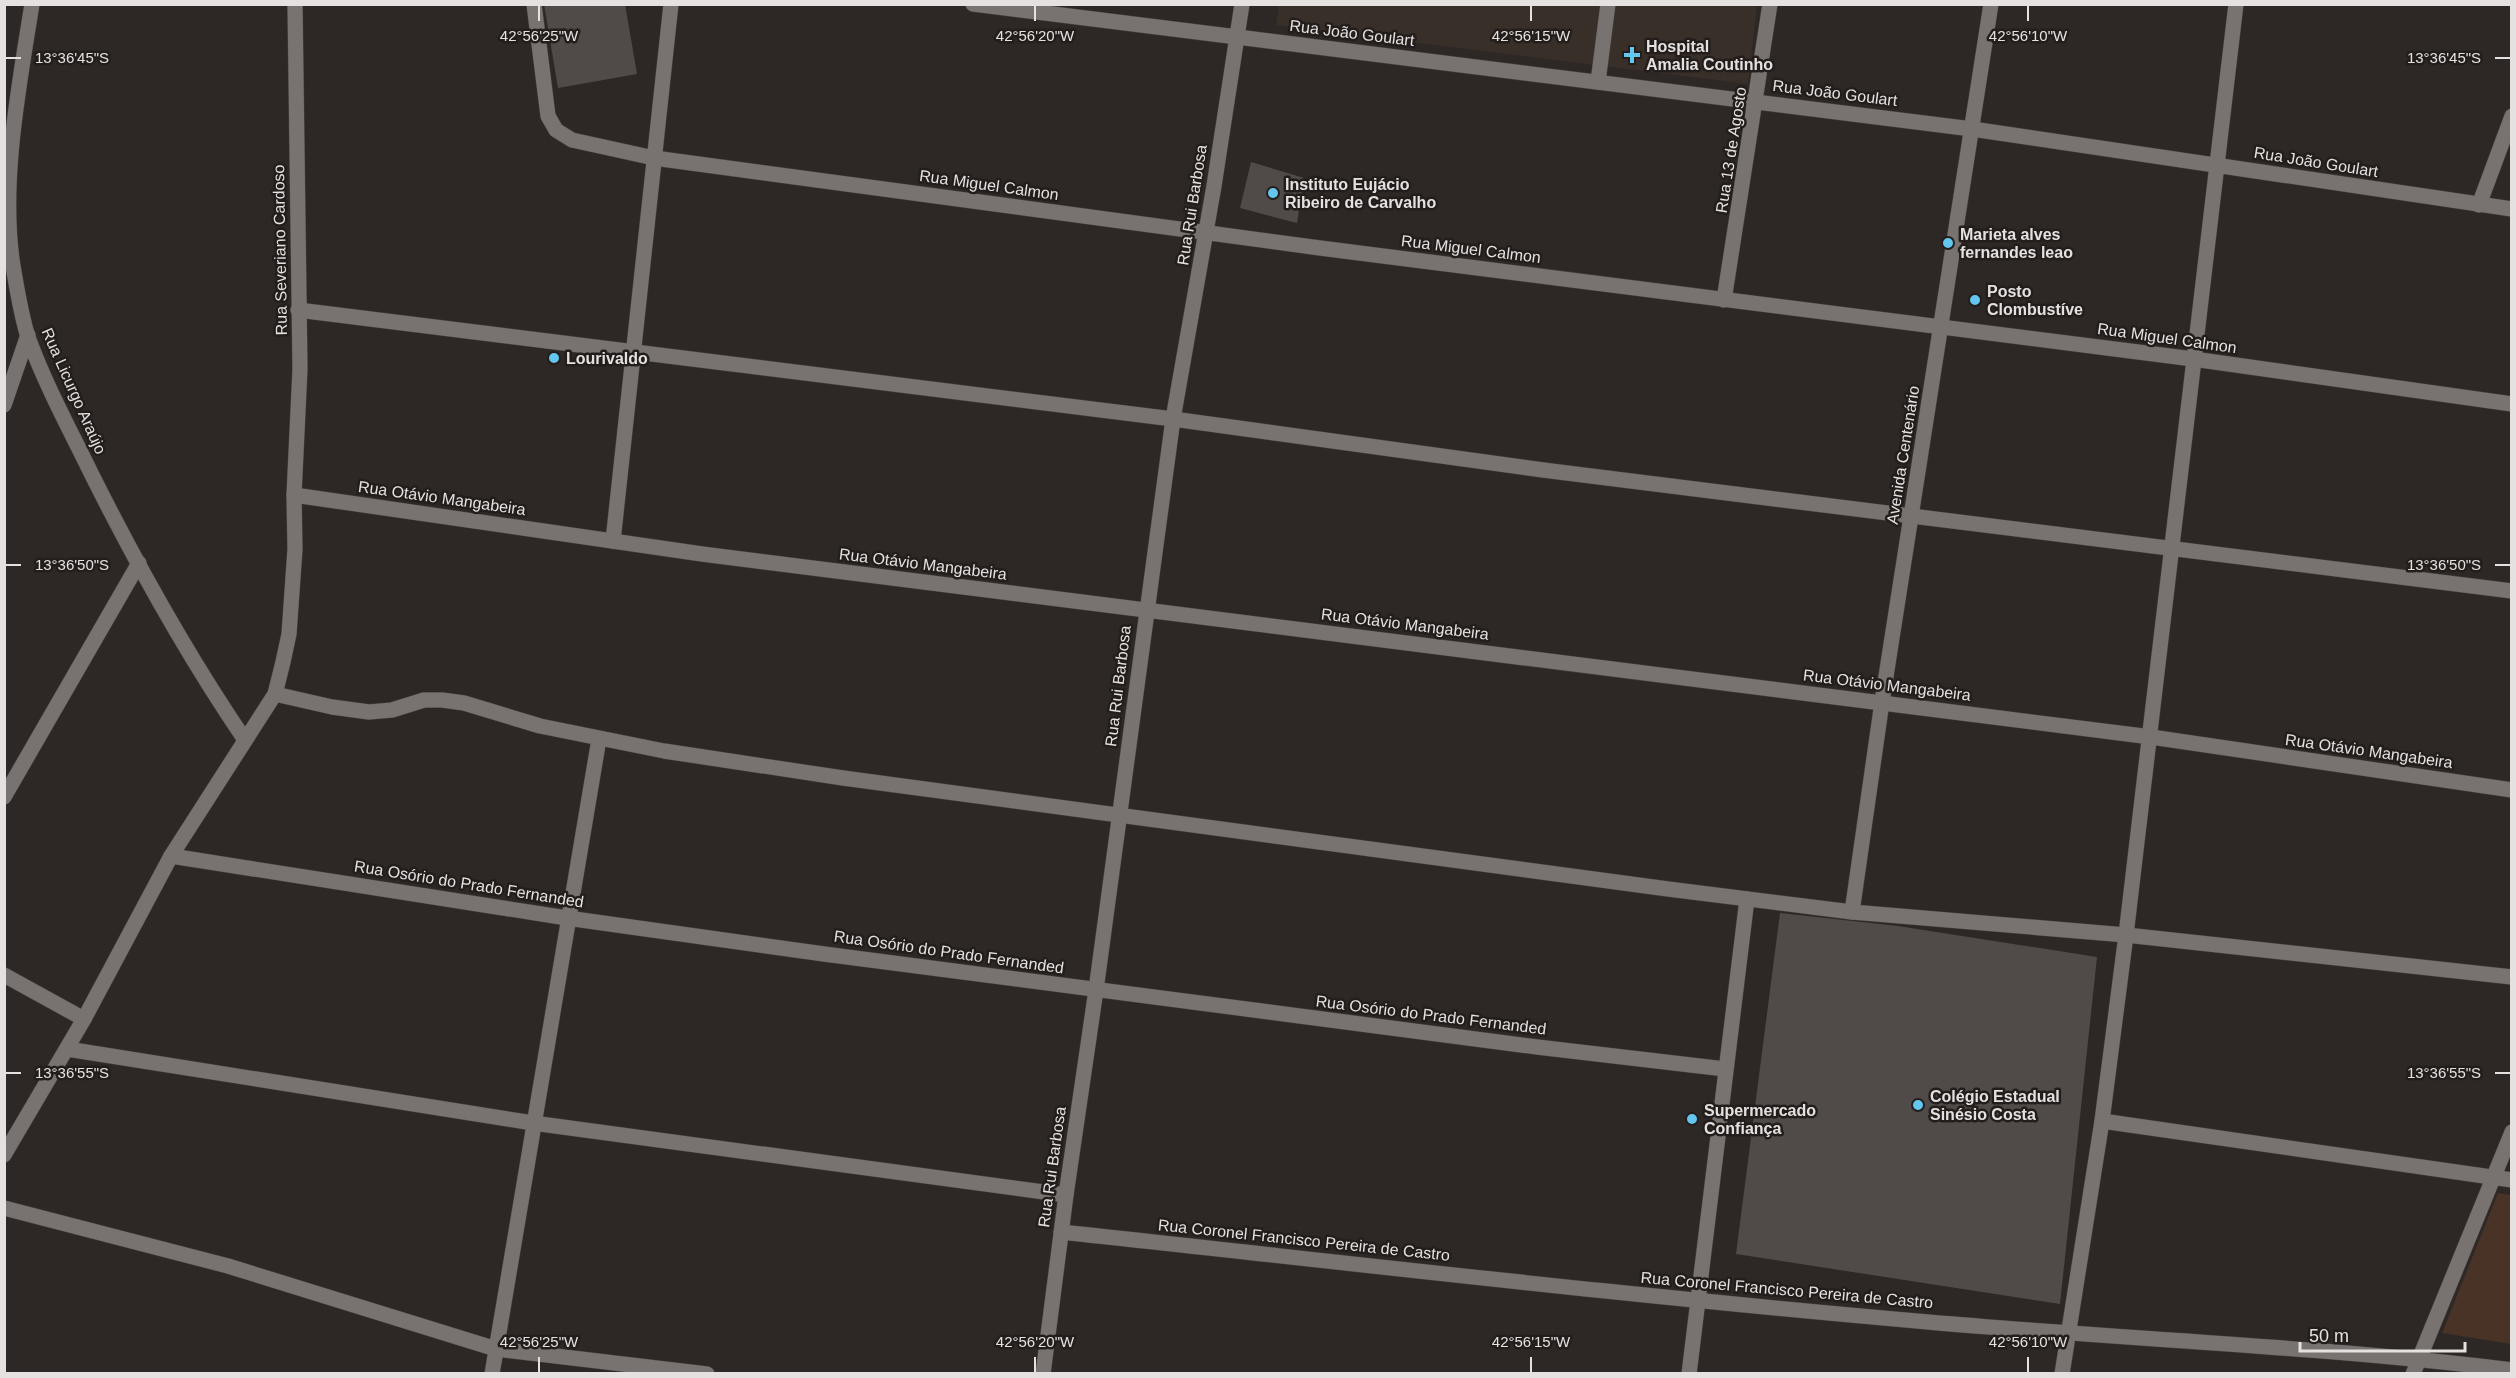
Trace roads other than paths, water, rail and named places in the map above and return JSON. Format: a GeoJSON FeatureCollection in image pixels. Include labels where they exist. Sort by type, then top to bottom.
{"type":"FeatureCollection","features":[{"type":"Feature","properties":{"kind":"street","name":"Rua Licurgo Araújo"},"geometry":{"type":"LineString","coordinates":[[32,4],[13,129],[7,220],[13,265],[28,335],[52,393],[106,503],[192,659],[245,740]]}},
{"type":"Feature","properties":{"kind":"street","name":"Rua Severiano Cardoso"},"geometry":{"type":"LineString","coordinates":[[4,1155],[84,1019],[171,856],[275,694],[287,643],[295,549],[294,495],[300,369],[296,4]]}},
{"type":"Feature","properties":{"kind":"street","name":"Rua Miguel Calmon"},"geometry":{"type":"LineString","coordinates":[[534,4],[548,116],[556,130],[572,140],[654,158],[1724,300],[2193,359],[2511,404]]}},
{"type":"Feature","properties":{"kind":"street"},"geometry":{"type":"LineString","coordinates":[[613,542],[671,4]]}},
{"type":"Feature","properties":{"kind":"street","name":"Rua João Goulart"},"geometry":{"type":"LineString","coordinates":[[973,4],[1972,129],[2511,209]]}},
{"type":"Feature","properties":{"kind":"street","name":"Rua Rui Barbosa"},"geometry":{"type":"LineString","coordinates":[[1043,1374],[1173,419],[1207,232],[1242,4]]}},
{"type":"Feature","properties":{"kind":"street"},"geometry":{"type":"LineString","coordinates":[[1598,82],[1608,4]]}},
{"type":"Feature","properties":{"kind":"street","name":"Rua 13 de Agosto"},"geometry":{"type":"LineString","coordinates":[[1724,300],[1757,102],[1770,4]]}},
{"type":"Feature","properties":{"kind":"street","name":"Avenida Centenário"},"geometry":{"type":"LineString","coordinates":[[1852,912],[1882,702],[1991,4]]}},
{"type":"Feature","properties":{"kind":"street"},"geometry":{"type":"LineString","coordinates":[[2062,1374],[2102,1120],[2126,935],[2236,4]]}},
{"type":"Feature","properties":{"kind":"street"},"geometry":{"type":"LineString","coordinates":[[2479,205],[2511,116]]}},
{"type":"Feature","properties":{"kind":"street"},"geometry":{"type":"LineString","coordinates":[[298,310],[1173,419],[1531,468],[2511,591]]}},
{"type":"Feature","properties":{"kind":"street"},"geometry":{"type":"LineString","coordinates":[[4,405],[28,335]]}},
{"type":"Feature","properties":{"kind":"street","name":"Rua Otávio Mangabeira"},"geometry":{"type":"LineString","coordinates":[[294,495],[613,542],[2151,736],[2511,790]]}},
{"type":"Feature","properties":{"kind":"street"},"geometry":{"type":"LineString","coordinates":[[4,797],[139,563]]}},
{"type":"Feature","properties":{"kind":"street"},"geometry":{"type":"LineString","coordinates":[[275,694],[332,707],[369,712],[392,710],[424,700],[464,703],[540,726],[599,739],[843,778],[1747,899],[1852,912],[2126,935],[2511,977]]}},
{"type":"Feature","properties":{"kind":"street"},"geometry":{"type":"LineString","coordinates":[[492,1374],[532,1123],[599,739]]}},
{"type":"Feature","properties":{"kind":"street","name":"Rua Osório do Prado Fernanded"},"geometry":{"type":"LineString","coordinates":[[171,856],[567,918],[1096,990],[1725,1069]]}},
{"type":"Feature","properties":{"kind":"street"},"geometry":{"type":"LineString","coordinates":[[1689,1374],[1747,899]]}},
{"type":"Feature","properties":{"kind":"street"},"geometry":{"type":"LineString","coordinates":[[4,975],[84,1019]]}},
{"type":"Feature","properties":{"kind":"street"},"geometry":{"type":"LineString","coordinates":[[67,1049],[532,1123],[1066,1195]]}},
{"type":"Feature","properties":{"kind":"street"},"geometry":{"type":"LineString","coordinates":[[2102,1120],[2511,1180]]}},
{"type":"Feature","properties":{"kind":"street"},"geometry":{"type":"LineString","coordinates":[[2413,1374],[2511,1132]]}},
{"type":"Feature","properties":{"kind":"street"},"geometry":{"type":"LineString","coordinates":[[4,1208],[228,1266],[496,1349],[707,1374]]}},
{"type":"Feature","properties":{"kind":"street","name":"Rua Coronel Francisco Pereira de Castro"},"geometry":{"type":"LineString","coordinates":[[1061,1232],[1698,1301],[1930,1322],[2420,1359],[2511,1370]]}},
{"type":"Feature","properties":{"kind":"place","name":"Hospital Amalia Coutinho"},"geometry":{"type":"Point","coordinates":[1632,55]}},
{"type":"Feature","properties":{"kind":"place","name":"Instituto Eujácio Ribeiro de Carvalho"},"geometry":{"type":"Point","coordinates":[1273,193]}},
{"type":"Feature","properties":{"kind":"place","name":"Marieta alves fernandes leao"},"geometry":{"type":"Point","coordinates":[1948,243]}},
{"type":"Feature","properties":{"kind":"place","name":"Posto Clombustíve"},"geometry":{"type":"Point","coordinates":[1975,300]}},
{"type":"Feature","properties":{"kind":"place","name":"Lourivaldo"},"geometry":{"type":"Point","coordinates":[554,358]}},
{"type":"Feature","properties":{"kind":"place","name":"Colégio Estadual Sinésio Costa"},"geometry":{"type":"Point","coordinates":[1918,1105]}},
{"type":"Feature","properties":{"kind":"place","name":"Supermercado Confiança"},"geometry":{"type":"Point","coordinates":[1692,1119]}}]}
